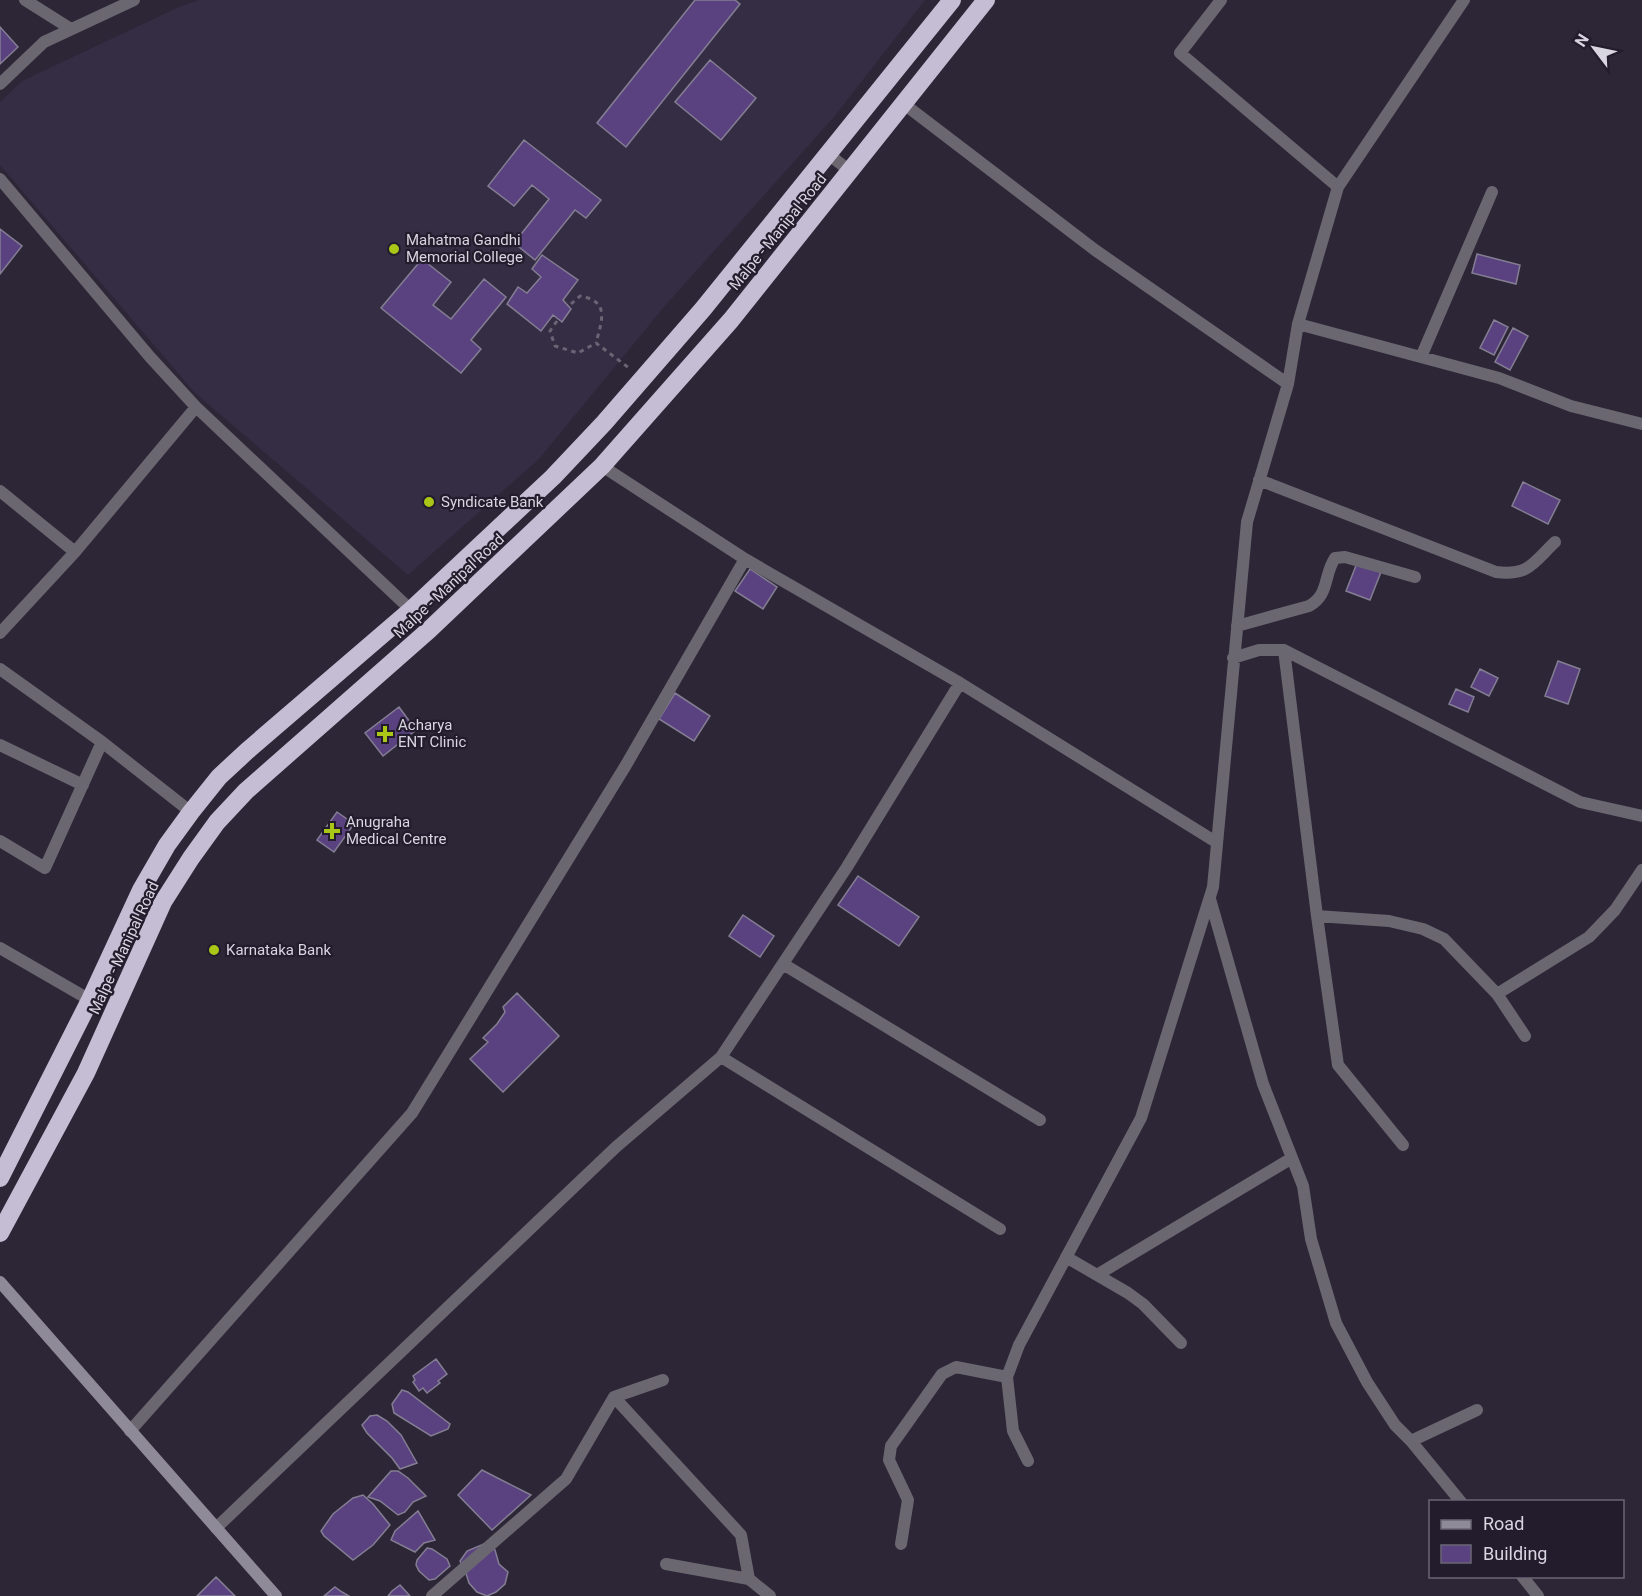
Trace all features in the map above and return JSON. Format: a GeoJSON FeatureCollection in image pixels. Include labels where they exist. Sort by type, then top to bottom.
{"type":"FeatureCollection","features":[{"type":"Feature","properties":{"kind":"highway","name":"Malpe - Manipal Road"},"geometry":{"type":"LineString","coordinates":[[0,1178],[90,1000],[141,890],[167,844],[219,777],[411,610],[553,477],[643,379],[952,0]]}},
{"type":"Feature","properties":{"kind":"highway","name":"Malpe - Manipal Road"},"geometry":{"type":"LineString","coordinates":[[0,1233],[87,1073],[164,902],[191,858],[218,822],[246,791],[437,623],[602,466],[731,320],[986,0]]}},
{"type":"Feature","properties":{"kind":"highway"},"geometry":{"type":"LineString","coordinates":[[61,1059],[87,1073]]}},
{"type":"Feature","properties":{"kind":"street"},"geometry":{"type":"LineString","coordinates":[[25,0],[72,30]]}},
{"type":"Feature","properties":{"kind":"street"},"geometry":{"type":"LineString","coordinates":[[0,84],[44,42],[134,0]]}},
{"type":"Feature","properties":{"kind":"street"},"geometry":{"type":"LineString","coordinates":[[1221,0],[1180,53],[1338,187]]}},
{"type":"Feature","properties":{"kind":"street"},"geometry":{"type":"LineString","coordinates":[[1028,1461],[1013,1431],[1007,1377],[1019,1345],[1141,1118],[1213,887],[1247,522],[1288,384],[1298,324],[1338,187],[1464,0]]}},
{"type":"Feature","properties":{"kind":"street"},"geometry":{"type":"LineString","coordinates":[[903,104],[1095,250],[1288,384]]}},
{"type":"Feature","properties":{"kind":"street"},"geometry":{"type":"LineString","coordinates":[[828,154],[850,171]]}},
{"type":"Feature","properties":{"kind":"street"},"geometry":{"type":"LineString","coordinates":[[0,179],[150,357],[196,407],[411,610]]}},
{"type":"Feature","properties":{"kind":"street"},"geometry":{"type":"LineString","coordinates":[[1421,357],[1492,192]]}},
{"type":"Feature","properties":{"kind":"street"},"geometry":{"type":"LineString","coordinates":[[1298,324],[1499,378],[1571,406],[1642,424]]}},
{"type":"Feature","properties":{"kind":"street"},"geometry":{"type":"LineString","coordinates":[[0,633],[75,552],[196,407]]}},
{"type":"Feature","properties":{"kind":"street"},"geometry":{"type":"LineString","coordinates":[[602,466],[745,559],[960,683],[1216,842]]}},
{"type":"Feature","properties":{"kind":"street"},"geometry":{"type":"LineString","coordinates":[[1259,480],[1496,572],[1513,574],[1526,570],[1555,542]]}},
{"type":"Feature","properties":{"kind":"street"},"geometry":{"type":"LineString","coordinates":[[0,491],[75,552]]}},
{"type":"Feature","properties":{"kind":"street"},"geometry":{"type":"LineString","coordinates":[[1237,626],[1310,606],[1318,601],[1335,558],[1345,556],[1415,577]]}},
{"type":"Feature","properties":{"kind":"street"},"geometry":{"type":"LineString","coordinates":[[130,1431],[412,1113],[626,765],[745,559]]}},
{"type":"Feature","properties":{"kind":"street"},"geometry":{"type":"LineString","coordinates":[[1233,658],[1259,650],[1284,650],[1580,802],[1642,816]]}},
{"type":"Feature","properties":{"kind":"street"},"geometry":{"type":"LineString","coordinates":[[1284,650],[1338,1065],[1403,1145]]}},
{"type":"Feature","properties":{"kind":"street"},"geometry":{"type":"LineString","coordinates":[[0,669],[102,742],[191,812]]}},
{"type":"Feature","properties":{"kind":"street"},"geometry":{"type":"LineString","coordinates":[[216,1528],[616,1147],[721,1057],[847,867],[960,683]]}},
{"type":"Feature","properties":{"kind":"street"},"geometry":{"type":"LineString","coordinates":[[0,841],[45,868],[102,742]]}},
{"type":"Feature","properties":{"kind":"street"},"geometry":{"type":"LineString","coordinates":[[0,745],[83,785]]}},
{"type":"Feature","properties":{"kind":"street"},"geometry":{"type":"LineString","coordinates":[[1497,994],[1589,937],[1616,910],[1642,870]]}},
{"type":"Feature","properties":{"kind":"street"},"geometry":{"type":"LineString","coordinates":[[1209,898],[1263,1084],[1303,1186],[1311,1239],[1336,1323],[1367,1382],[1395,1425],[1459,1500]]}},
{"type":"Feature","properties":{"kind":"street"},"geometry":{"type":"LineString","coordinates":[[1317,916],[1389,921],[1423,929],[1444,939],[1497,994],[1526,1036]]}},
{"type":"Feature","properties":{"kind":"street"},"geometry":{"type":"LineString","coordinates":[[0,948],[90,1000]]}},
{"type":"Feature","properties":{"kind":"street"},"geometry":{"type":"LineString","coordinates":[[783,964],[1040,1120]]}},
{"type":"Feature","properties":{"kind":"street"},"geometry":{"type":"LineString","coordinates":[[721,1057],[1000,1229]]}},
{"type":"Feature","properties":{"kind":"street"},"geometry":{"type":"LineString","coordinates":[[1098,1275],[1292,1158]]}},
{"type":"Feature","properties":{"kind":"street"},"geometry":{"type":"LineString","coordinates":[[1066,1257],[1143,1304],[1181,1343]]}},
{"type":"Feature","properties":{"kind":"street"},"geometry":{"type":"LineString","coordinates":[[0,1282],[274,1595]]}},
{"type":"Feature","properties":{"kind":"street"},"geometry":{"type":"LineString","coordinates":[[901,1544],[908,1500],[888,1460],[891,1446],[942,1374],[956,1367],[1007,1377]]}},
{"type":"Feature","properties":{"kind":"street"},"geometry":{"type":"LineString","coordinates":[[432,1596],[566,1479],[614,1396],[663,1380]]}},
{"type":"Feature","properties":{"kind":"street"},"geometry":{"type":"LineString","coordinates":[[614,1396],[741,1535],[749,1579]]}},
{"type":"Feature","properties":{"kind":"street"},"geometry":{"type":"LineString","coordinates":[[1411,1441],[1477,1410]]}},
{"type":"Feature","properties":{"kind":"street"},"geometry":{"type":"LineString","coordinates":[[666,1564],[749,1579],[770,1596]]}},
{"type":"Feature","properties":{"kind":"street"},"geometry":{"type":"LineString","coordinates":[[1524,1578],[1538,1596]]}},
{"type":"Feature","properties":{"kind":"path"},"geometry":{"type":"LineString","coordinates":[[557,321],[550,331],[555,346],[578,353],[596,343],[603,316],[600,306],[592,298],[580,296],[571,304]]}},
{"type":"Feature","properties":{"kind":"path"},"geometry":{"type":"LineString","coordinates":[[596,343],[643,379]]}},
{"type":"Feature","properties":{"kind":"shaded area","name":"Mahatma Gandhi Memorial College"},"geometry":{"type":"Polygon","coordinates":[[[199,0],[925,0],[834,117],[664,307],[539,459],[408,575],[195,393],[0,165],[0,102],[22,81],[181,6],[199,0]]]}},
{"type":"Feature","properties":{"kind":"building"},"geometry":{"type":"Polygon","coordinates":[[[695,0],[735,0],[740,4],[626,147],[597,123],[695,0]]]}},
{"type":"Feature","properties":{"kind":"building"},"geometry":{"type":"Polygon","coordinates":[[[0,27],[18,47],[0,64],[0,27]]]}},
{"type":"Feature","properties":{"kind":"building"},"geometry":{"type":"Polygon","coordinates":[[[710,60],[756,98],[721,140],[675,102],[710,60]]]}},
{"type":"Feature","properties":{"kind":"building"},"geometry":{"type":"Polygon","coordinates":[[[524,140],[601,200],[586,218],[575,210],[535,260],[514,243],[549,199],[532,185],[514,206],[488,186],[524,140]]]}},
{"type":"Feature","properties":{"kind":"building"},"geometry":{"type":"Polygon","coordinates":[[[0,229],[22,246],[0,274],[0,229]]]}},
{"type":"Feature","properties":{"kind":"building"},"geometry":{"type":"Polygon","coordinates":[[[1477,254],[1520,265],[1516,284],[1472,273],[1477,254]]]}},
{"type":"Feature","properties":{"kind":"building"},"geometry":{"type":"Polygon","coordinates":[[[542,255],[578,280],[563,300],[571,309],[562,322],[553,315],[541,331],[507,304],[518,287],[527,293],[541,277],[532,269],[542,255]]]}},
{"type":"Feature","properties":{"kind":"building"},"geometry":{"type":"Polygon","coordinates":[[[422,259],[451,282],[433,305],[451,319],[484,279],[506,297],[471,340],[481,349],[461,373],[381,308],[422,259]]]}},
{"type":"Feature","properties":{"kind":"building"},"geometry":{"type":"Polygon","coordinates":[[[1494,320],[1508,327],[1494,355],[1480,348],[1494,320]]]}},
{"type":"Feature","properties":{"kind":"building"},"geometry":{"type":"Polygon","coordinates":[[[1513,328],[1528,336],[1510,370],[1495,362],[1513,328]]]}},
{"type":"Feature","properties":{"kind":"building"},"geometry":{"type":"Polygon","coordinates":[[[1523,482],[1560,500],[1548,524],[1512,506],[1523,482]]]}},
{"type":"Feature","properties":{"kind":"building"},"geometry":{"type":"Polygon","coordinates":[[[1357,563],[1381,572],[1370,600],[1346,591],[1357,563]]]}},
{"type":"Feature","properties":{"kind":"building"},"geometry":{"type":"Polygon","coordinates":[[[750,569],[777,587],[763,609],[735,591],[750,569]]]}},
{"type":"Feature","properties":{"kind":"building"},"geometry":{"type":"Polygon","coordinates":[[[1558,661],[1580,669],[1568,704],[1545,696],[1558,661]]]}},
{"type":"Feature","properties":{"kind":"building"},"geometry":{"type":"Polygon","coordinates":[[[1480,669],[1498,678],[1489,696],[1471,687],[1480,669]]]}},
{"type":"Feature","properties":{"kind":"building"},"geometry":{"type":"Polygon","coordinates":[[[1456,689],[1474,697],[1468,712],[1449,704],[1456,689]]]}},
{"type":"Feature","properties":{"kind":"building"},"geometry":{"type":"Polygon","coordinates":[[[675,693],[710,716],[694,741],[659,719],[675,693]]]}},
{"type":"Feature","properties":{"kind":"building"},"geometry":{"type":"Polygon","coordinates":[[[399,707],[416,730],[383,756],[365,733],[399,707]]]}},
{"type":"Feature","properties":{"kind":"building"},"geometry":{"type":"Polygon","coordinates":[[[337,812],[354,824],[334,852],[317,840],[337,812]]]}},
{"type":"Feature","properties":{"kind":"building"},"geometry":{"type":"Polygon","coordinates":[[[858,876],[919,917],[899,946],[838,905],[858,876]]]}},
{"type":"Feature","properties":{"kind":"building"},"geometry":{"type":"Polygon","coordinates":[[[743,915],[774,936],[760,957],[729,936],[743,915]]]}},
{"type":"Feature","properties":{"kind":"building"},"geometry":{"type":"Polygon","coordinates":[[[517,993],[559,1036],[503,1092],[470,1059],[488,1042],[483,1038],[505,1012],[503,1007],[517,993]]]}},
{"type":"Feature","properties":{"kind":"building"},"geometry":{"type":"Polygon","coordinates":[[[436,1359],[447,1374],[427,1393],[423,1388],[419,1391],[413,1382],[415,1380],[413,1376],[436,1359]]]}},
{"type":"Feature","properties":{"kind":"building"},"geometry":{"type":"Polygon","coordinates":[[[402,1390],[408,1392],[450,1424],[448,1429],[431,1436],[394,1413],[392,1404],[402,1390]]]}},
{"type":"Feature","properties":{"kind":"building"},"geometry":{"type":"Polygon","coordinates":[[[377,1415],[401,1435],[417,1463],[400,1469],[367,1433],[362,1425],[370,1416],[377,1415]]]}},
{"type":"Feature","properties":{"kind":"building"},"geometry":{"type":"Polygon","coordinates":[[[482,1470],[531,1495],[492,1530],[458,1495],[482,1470]]]}},
{"type":"Feature","properties":{"kind":"building"},"geometry":{"type":"Polygon","coordinates":[[[391,1471],[398,1471],[408,1478],[426,1496],[413,1502],[405,1512],[398,1515],[380,1501],[368,1497],[391,1471]]]}},
{"type":"Feature","properties":{"kind":"building"},"geometry":{"type":"Polygon","coordinates":[[[363,1495],[390,1525],[373,1545],[353,1560],[321,1531],[333,1514],[353,1498],[363,1495]]]}},
{"type":"Feature","properties":{"kind":"building"},"geometry":{"type":"Polygon","coordinates":[[[418,1511],[435,1540],[424,1543],[415,1552],[391,1540],[395,1531],[418,1511]]]}},
{"type":"Feature","properties":{"kind":"building"},"geometry":{"type":"Polygon","coordinates":[[[486,1543],[495,1550],[499,1564],[508,1572],[505,1584],[487,1596],[477,1592],[469,1583],[460,1561],[467,1551],[486,1543]]]}},
{"type":"Feature","properties":{"kind":"building"},"geometry":{"type":"Polygon","coordinates":[[[427,1548],[447,1559],[450,1566],[435,1579],[429,1580],[416,1565],[417,1560],[427,1548]]]}},
{"type":"Feature","properties":{"kind":"building"},"geometry":{"type":"Polygon","coordinates":[[[216,1577],[235,1596],[197,1596],[216,1577]]]}},
{"type":"Feature","properties":{"kind":"building"},"geometry":{"type":"Polygon","coordinates":[[[400,1585],[410,1596],[388,1596],[392,1591],[400,1585]]]}},
{"type":"Feature","properties":{"kind":"building"},"geometry":{"type":"Polygon","coordinates":[[[335,1587],[342,1592],[349,1596],[324,1596],[335,1587]]]}},
{"type":"Feature","properties":{"kind":"place","name":"Mahatma Gandhi Memorial College"},"geometry":{"type":"Point","coordinates":[394,249]}},
{"type":"Feature","properties":{"kind":"place","name":"Syndicate Bank"},"geometry":{"type":"Point","coordinates":[429,502]}},
{"type":"Feature","properties":{"kind":"place","name":"Acharya ENT Clinic"},"geometry":{"type":"Point","coordinates":[385,734]}},
{"type":"Feature","properties":{"kind":"place","name":"Anugraha Medical Centre"},"geometry":{"type":"Point","coordinates":[332,831]}},
{"type":"Feature","properties":{"kind":"place","name":"Karnataka Bank"},"geometry":{"type":"Point","coordinates":[214,950]}}]}
